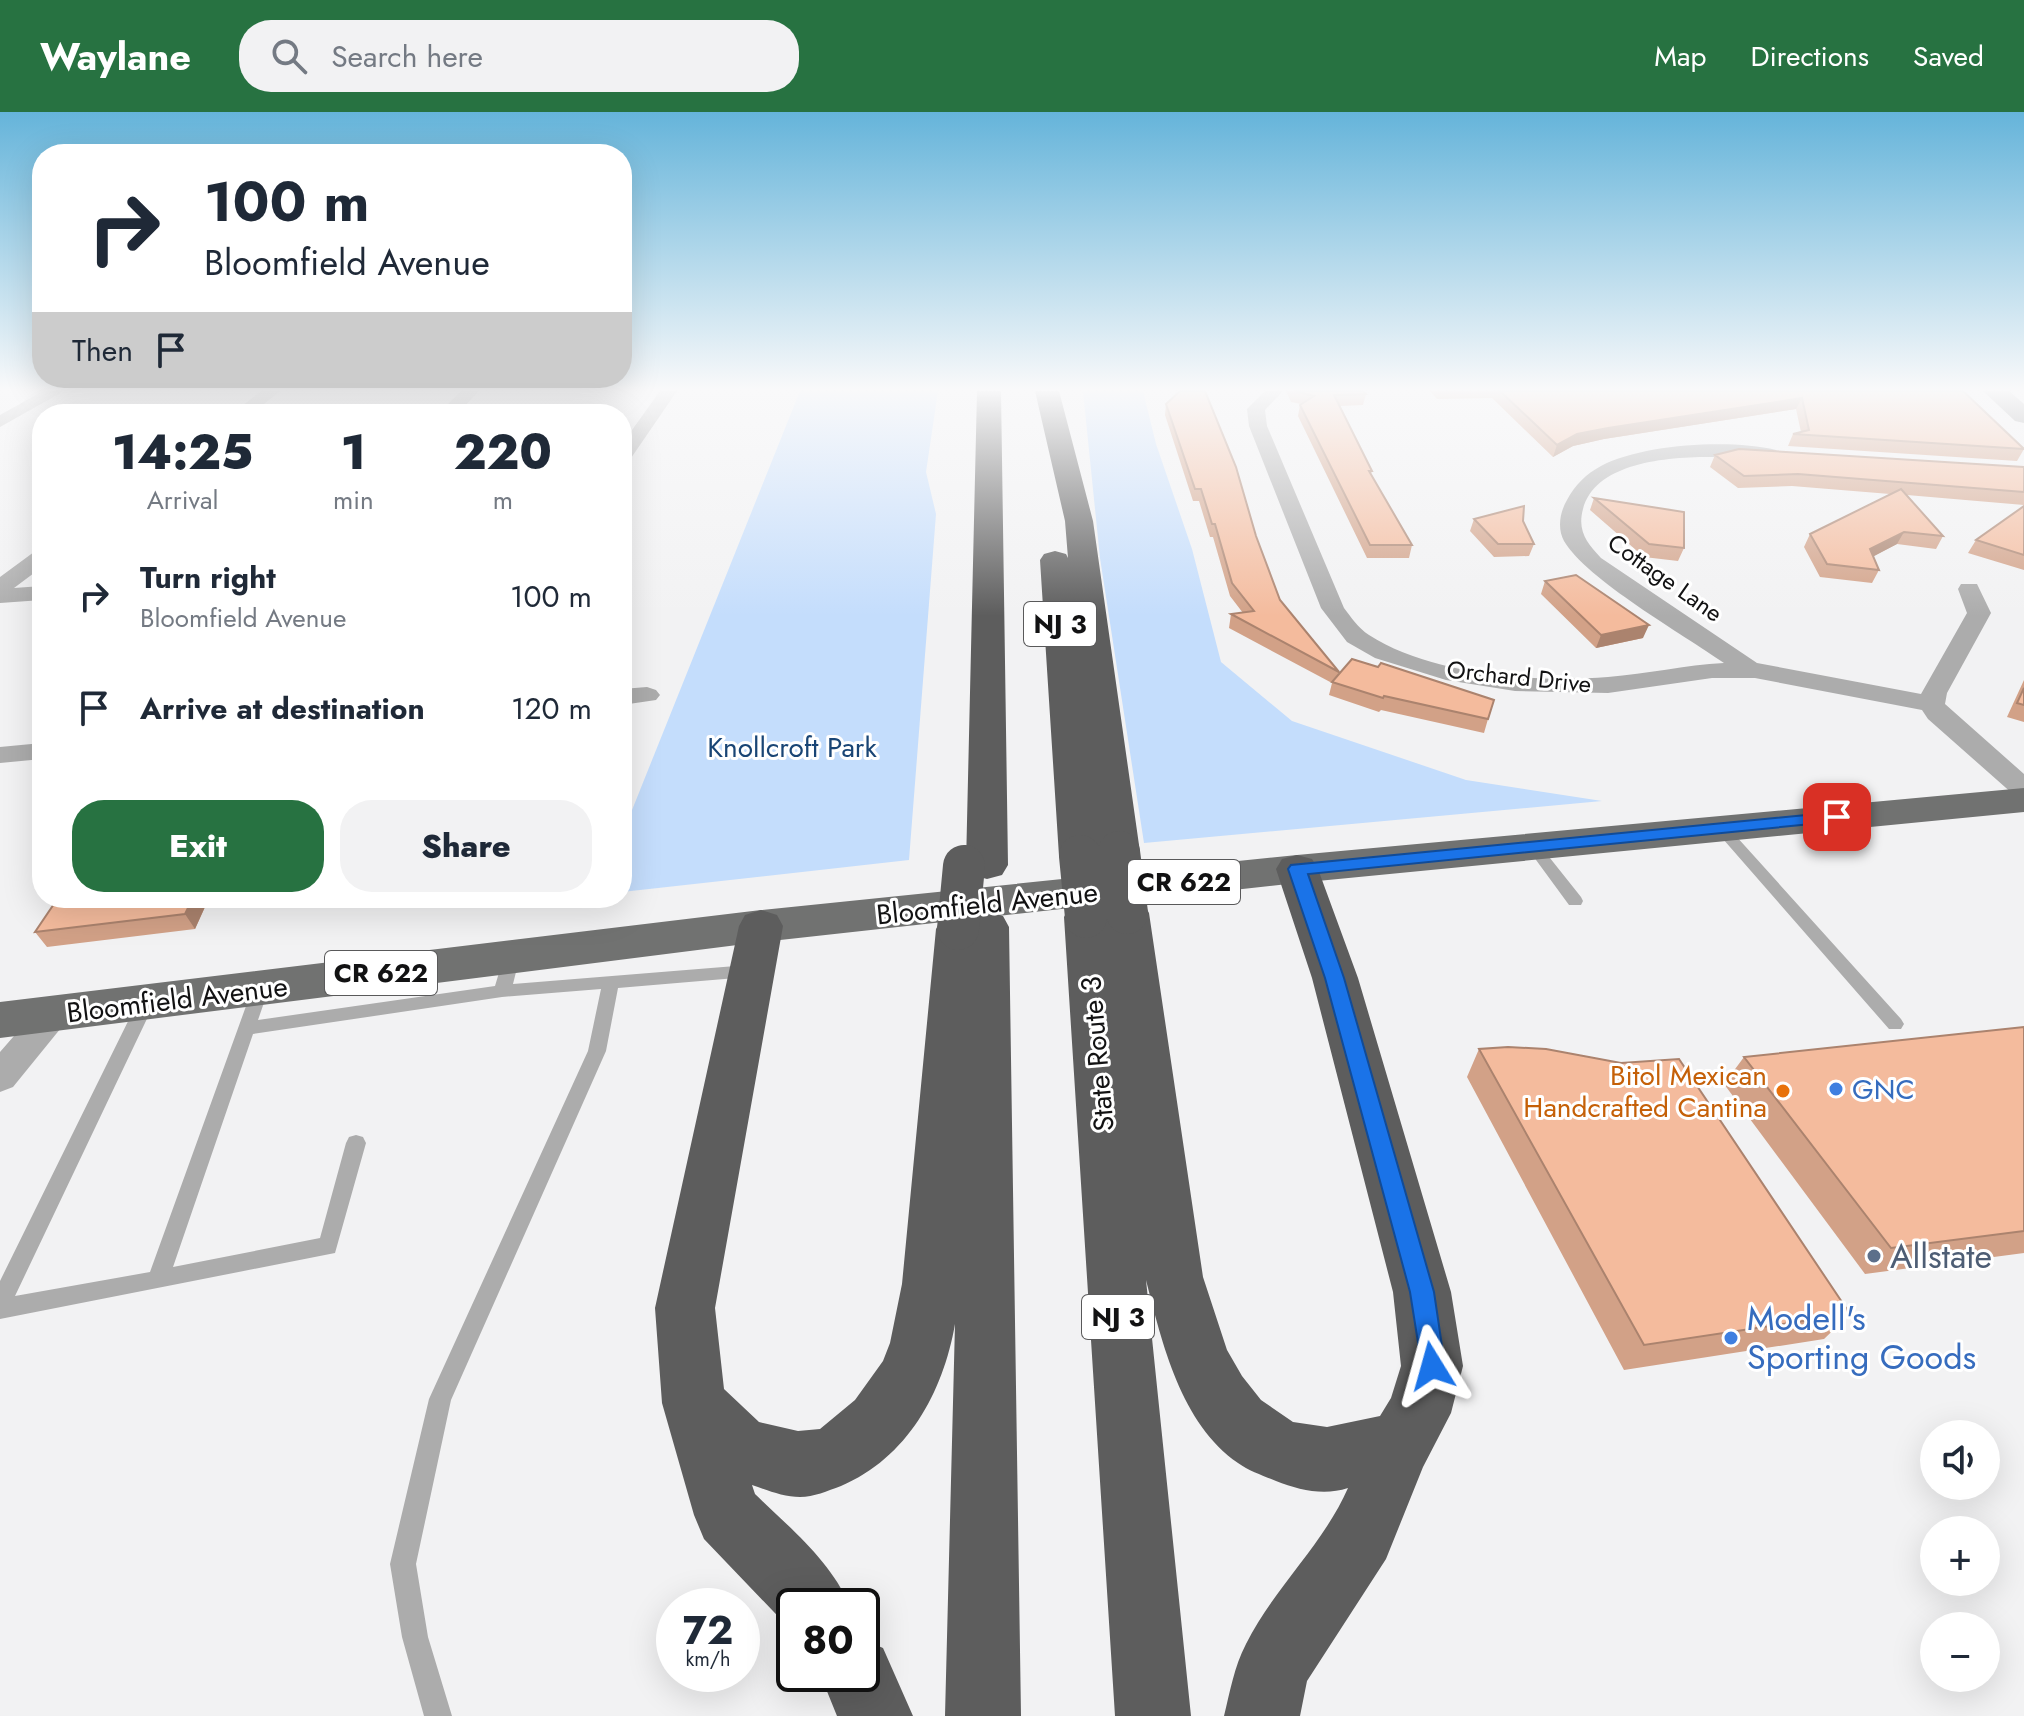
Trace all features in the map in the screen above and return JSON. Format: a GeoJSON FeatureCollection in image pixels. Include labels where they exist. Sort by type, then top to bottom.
{"type":"FeatureCollection","features":[{"type":"Feature","properties":{"kind":"highway","name":"NJ 3"},"geometry":{"type":"LineString","coordinates":[[973,928],[987,712],[989,466]]}},
{"type":"Feature","properties":{"kind":"highway","name":"State Route 3"},"geometry":{"type":"LineString","coordinates":[[1053,466],[1106,915],[1153,1716]]}},
{"type":"Feature","properties":{"kind":"highway"},"geometry":{"type":"LineString","coordinates":[[1262,1716],[1272,1670],[1295,1631],[1362,1535],[1399,1446],[1419,1413],[1432,1366],[1422,1292],[1335,978],[1297,869]]}},
{"type":"Feature","properties":{"kind":"highway"},"geometry":{"type":"LineString","coordinates":[[1106,915],[1174,1277],[1189,1330],[1210,1382],[1246,1431],[1288,1453],[1329,1460],[1360,1451],[1399,1446]]}},
{"type":"Feature","properties":{"kind":"highway"},"geometry":{"type":"LineString","coordinates":[[694,1403],[736,1446],[792,1466],[818,1464],[849,1449],[877,1424],[899,1397],[915,1361],[927,1311],[973,928]]}},
{"type":"Feature","properties":{"kind":"highway"},"geometry":{"type":"LineString","coordinates":[[973,928],[983,1716]]}},
{"type":"Feature","properties":{"kind":"highway"},"geometry":{"type":"LineString","coordinates":[[757,948],[685,1308],[694,1403],[728,1515],[800,1588]]}},
{"type":"Feature","properties":{"kind":"highway"},"geometry":{"type":"LineString","coordinates":[[865,1692],[875,1716]]}},
{"type":"Feature","properties":{"kind":"main road","name":"Bloomfield Avenue"},"geometry":{"type":"LineString","coordinates":[[0,1020],[145,1003],[254,1008],[507,974],[757,948],[1297,869],[2024,800]]}},
{"type":"Feature","properties":{"kind":"street","name":"Orchard Drive"},"geometry":{"type":"LineString","coordinates":[[1274,466],[1333,608],[1346,627],[1360,640],[1417,665],[1469,676],[1521,682],[1604,685],[1687,672],[1751,670],[1932,704]]}},
{"type":"Feature","properties":{"kind":"street","name":"Cottage Lane"},"geometry":{"type":"LineString","coordinates":[[1622,466],[1603,473],[1581,488],[1569,521],[1572,539],[1593,563],[1751,670]]}},
{"type":"Feature","properties":{"kind":"street"},"geometry":{"type":"LineString","coordinates":[[0,588],[32,564]]}},
{"type":"Feature","properties":{"kind":"street"},"geometry":{"type":"LineString","coordinates":[[1969,589],[1979,613],[1934,693],[1932,704],[1937,713],[2024,789]]}},
{"type":"Feature","properties":{"kind":"street"},"geometry":{"type":"LineString","coordinates":[[0,596],[32,594]]}},
{"type":"Feature","properties":{"kind":"street"},"geometry":{"type":"LineString","coordinates":[[0,755],[32,752]]}},
{"type":"Feature","properties":{"kind":"street"},"geometry":{"type":"LineString","coordinates":[[0,1077],[53,1014]]}},
{"type":"Feature","properties":{"kind":"lane"},"geometry":{"type":"LineString","coordinates":[[1721,828],[1895,1024]]}},
{"type":"Feature","properties":{"kind":"lane"},"geometry":{"type":"LineString","coordinates":[[1533,846],[1575,901]]}},
{"type":"Feature","properties":{"kind":"lane"},"geometry":{"type":"LineString","coordinates":[[507,974],[610,985],[757,948]]}},
{"type":"Feature","properties":{"kind":"lane"},"geometry":{"type":"LineString","coordinates":[[438,1716],[415,1637],[403,1564],[440,1399],[597,1051],[610,985]]}},
{"type":"Feature","properties":{"kind":"lane"},"geometry":{"type":"LineString","coordinates":[[0,1306],[145,1003]]}},
{"type":"Feature","properties":{"kind":"lane"},"geometry":{"type":"LineString","coordinates":[[158,1280],[254,1008]]}},
{"type":"Feature","properties":{"kind":"lane"},"geometry":{"type":"LineString","coordinates":[[0,1306],[158,1280],[328,1246],[356,1143]]}},
{"type":"Feature","properties":{"kind":"green space","name":"Knollcroft Park"},"geometry":{"type":"Polygon","coordinates":[[[770,466],[927,466],[936,514],[909,860],[632,891],[632,810],[770,466]]]}},
{"type":"Feature","properties":{"kind":"green space"},"geometry":{"type":"Polygon","coordinates":[[[1091,466],[1163,466],[1192,549],[1221,662],[1292,721],[1466,780],[1602,801],[1144,843],[1100,558],[1091,466]]]}},
{"type":"Feature","properties":{"kind":"building"},"geometry":{"type":"Polygon","coordinates":[[[1187,466],[1236,466],[1256,536],[1280,600],[1339,672],[1231,614],[1254,611],[1232,583],[1215,524],[1212,524],[1201,489],[1195,489],[1187,466]]]}},
{"type":"Feature","properties":{"kind":"building"},"geometry":{"type":"Polygon","coordinates":[[[1330,466],[1369,466],[1372,471],[1369,471],[1412,545],[1370,545],[1330,466]]]}},
{"type":"Feature","properties":{"kind":"building"},"geometry":{"type":"Polygon","coordinates":[[[1730,466],[2006,466],[2024,467],[2024,492],[1798,474],[1744,476],[1730,466]]]}},
{"type":"Feature","properties":{"kind":"building"},"geometry":{"type":"Polygon","coordinates":[[[1901,489],[1943,536],[1904,532],[1870,549],[1879,570],[1827,564],[1810,534],[1901,489]]]}},
{"type":"Feature","properties":{"kind":"building"},"geometry":{"type":"Polygon","coordinates":[[[1594,498],[1684,512],[1684,548],[1649,544],[1594,498]]]}},
{"type":"Feature","properties":{"kind":"building"},"geometry":{"type":"Polygon","coordinates":[[[1524,506],[1523,521],[1534,544],[1498,544],[1474,519],[1524,506]]]}},
{"type":"Feature","properties":{"kind":"building"},"geometry":{"type":"Polygon","coordinates":[[[2024,506],[2024,555],[1976,540],[2024,506]]]}},
{"type":"Feature","properties":{"kind":"building"},"geometry":{"type":"Polygon","coordinates":[[[1576,575],[1649,625],[1601,635],[1545,581],[1576,575]]]}},
{"type":"Feature","properties":{"kind":"building"},"geometry":{"type":"Polygon","coordinates":[[[1352,659],[1378,667],[1381,663],[1494,700],[1488,719],[1383,698],[1332,682],[1352,659]]]}},
{"type":"Feature","properties":{"kind":"building"},"geometry":{"type":"Polygon","coordinates":[[[2024,688],[2024,705],[2017,703],[2024,688]]]}},
{"type":"Feature","properties":{"kind":"building"},"geometry":{"type":"Polygon","coordinates":[[[51,908],[188,908],[185,914],[35,932],[51,908]]]}},
{"type":"Feature","properties":{"kind":"building"},"geometry":{"type":"Polygon","coordinates":[[[2024,1027],[2024,1231],[1891,1248],[1744,1057],[2024,1027]]]}},
{"type":"Feature","properties":{"kind":"building"},"geometry":{"type":"Polygon","coordinates":[[[1479,1049],[1546,1049],[1621,1063],[1679,1059],[1850,1314],[1644,1345],[1479,1049]]]}},
{"type":"Feature","properties":{"kind":"place","name":"GNC"},"geometry":{"type":"Point","coordinates":[1836,1089]}},
{"type":"Feature","properties":{"kind":"place","name":"Bitol Mexican Handcrafted Cantina"},"geometry":{"type":"Point","coordinates":[1783,1091]}},
{"type":"Feature","properties":{"kind":"place","name":"Allstate"},"geometry":{"type":"Point","coordinates":[1874,1256]}},
{"type":"Feature","properties":{"kind":"place","name":"Modell's Sporting Goods"},"geometry":{"type":"Point","coordinates":[1731,1338]}},
{"type":"Feature","properties":{"kind":"route"},"geometry":{"type":"LineString","coordinates":[[1432,1366],[1422,1292],[1335,978],[1297,869],[1837,817]]}}]}
